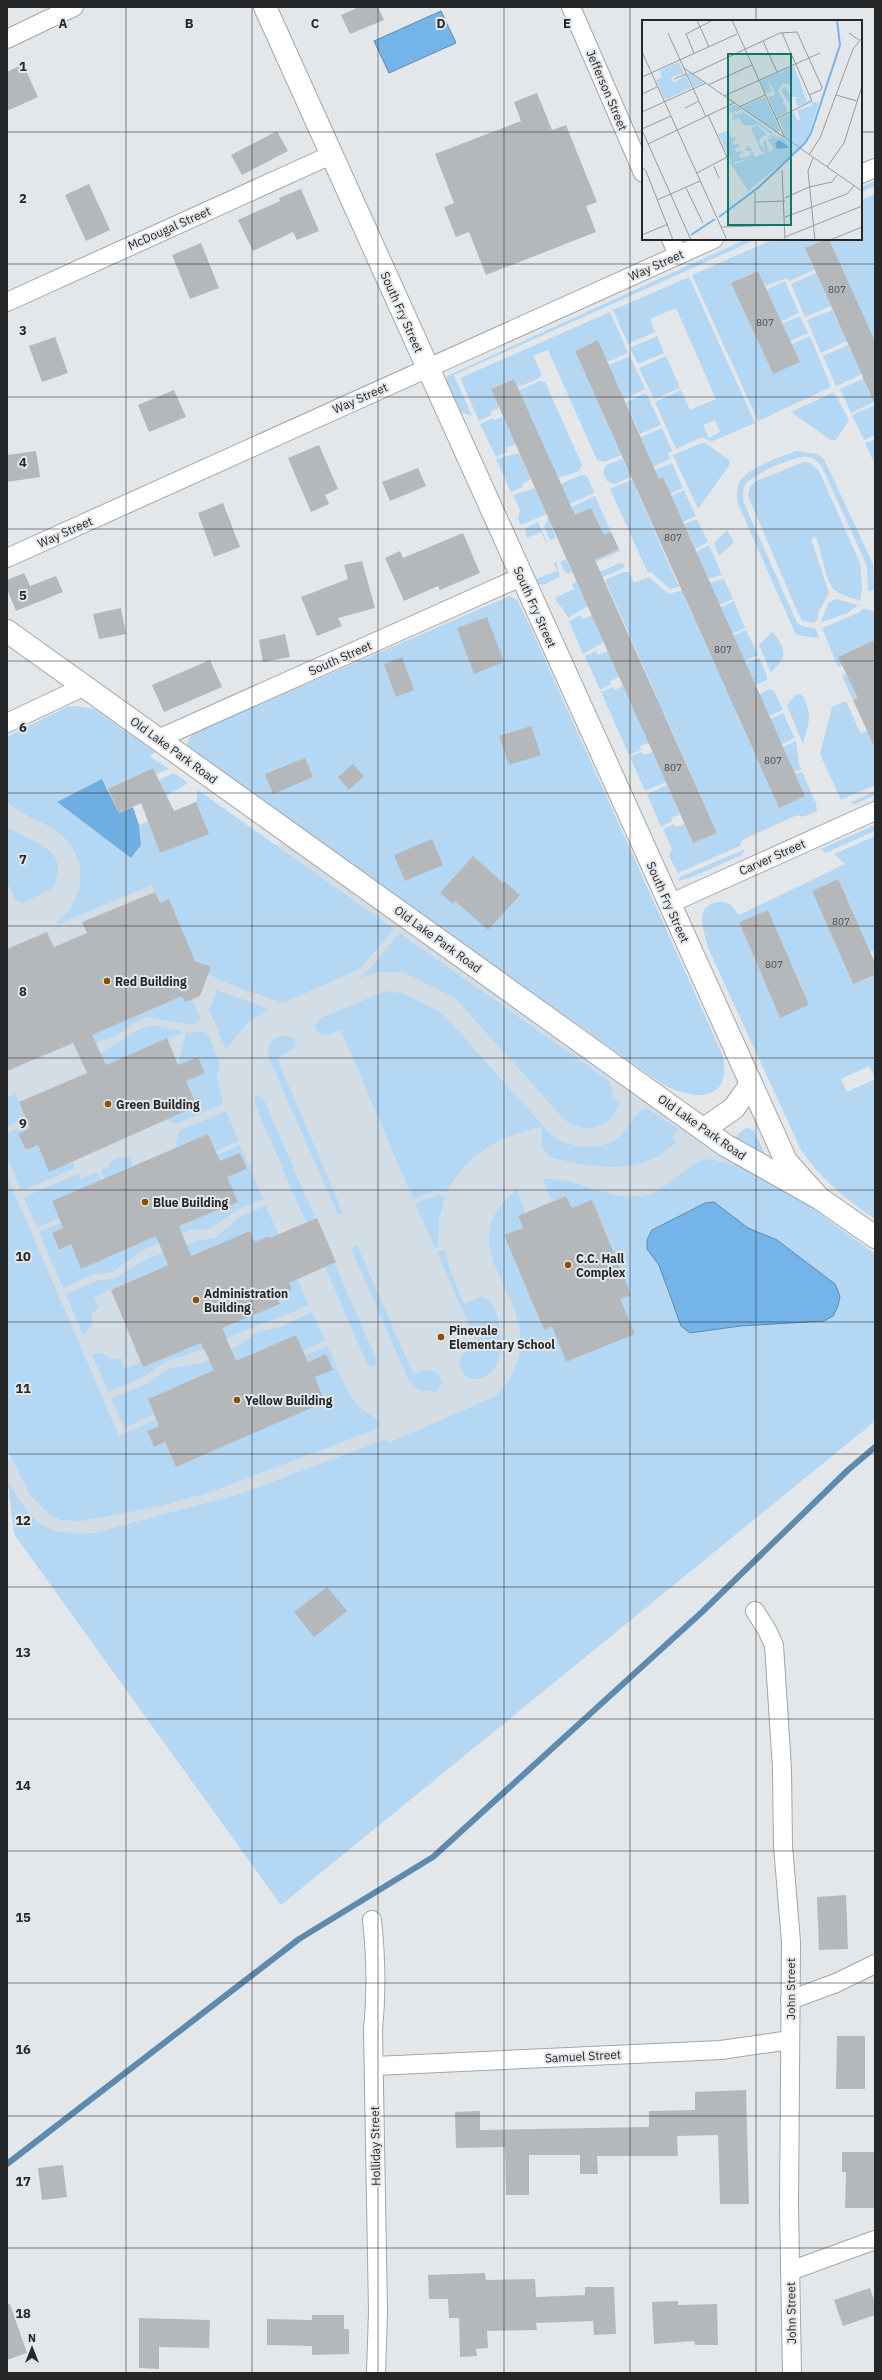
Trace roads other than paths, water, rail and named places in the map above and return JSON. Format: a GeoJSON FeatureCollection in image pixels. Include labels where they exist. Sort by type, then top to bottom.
{"type":"FeatureCollection","features":[{"type":"Feature","properties":{"kind":"street"},"geometry":{"type":"LineString","coordinates":[[7,38],[74,7]]}},
{"type":"Feature","properties":{"kind":"street","name":"South Fry Street"},"geometry":{"type":"LineString","coordinates":[[265,7],[521,577],[786,1161],[819,1198]]}},
{"type":"Feature","properties":{"kind":"street","name":"Jefferson Street"},"geometry":{"type":"LineString","coordinates":[[571,7],[642,171]]}},
{"type":"Feature","properties":{"kind":"street","name":"McDougal Street"},"geometry":{"type":"LineString","coordinates":[[7,302],[331,155]]}},
{"type":"Feature","properties":{"kind":"street"},"geometry":{"type":"LineString","coordinates":[[862,174],[875,168]]}},
{"type":"Feature","properties":{"kind":"street","name":"Way Street"},"geometry":{"type":"LineString","coordinates":[[7,558],[427,368],[675,247],[709,240]]}},
{"type":"Feature","properties":{"kind":"street","name":"South Street"},"geometry":{"type":"LineString","coordinates":[[158,739],[521,577]]}},
{"type":"Feature","properties":{"kind":"street","name":"Old Lake Park Road"},"geometry":{"type":"LineString","coordinates":[[7,631],[704,1129],[725,1146],[819,1198],[875,1237]]}},
{"type":"Feature","properties":{"kind":"street"},"geometry":{"type":"LineString","coordinates":[[7,723],[85,686]]}},
{"type":"Feature","properties":{"kind":"street","name":"Carver Street"},"geometry":{"type":"LineString","coordinates":[[669,904],[875,811]]}},
{"type":"Feature","properties":{"kind":"street"},"geometry":{"type":"LineString","coordinates":[[704,1129],[734,1108],[751,1084]]}},
{"type":"Feature","properties":{"kind":"street","name":"John Street"},"geometry":{"type":"LineString","coordinates":[[755,1611],[767,1630],[774,1645],[782,1769],[783,1846],[790,1942],[790,2271],[792,2373]]}},
{"type":"Feature","properties":{"kind":"street","name":"Holliday Street"},"geometry":{"type":"LineString","coordinates":[[372,1920],[376,1956],[376,1998],[373,2029],[378,2312],[376,2373]]}},
{"type":"Feature","properties":{"kind":"street"},"geometry":{"type":"LineString","coordinates":[[790,2000],[836,1983],[875,1964]]}},
{"type":"Feature","properties":{"kind":"street","name":"Samuel Street"},"geometry":{"type":"LineString","coordinates":[[374,2066],[721,2050],[790,2040]]}},
{"type":"Feature","properties":{"kind":"street"},"geometry":{"type":"LineString","coordinates":[[790,2271],[875,2240]]}},
{"type":"Feature","properties":{"kind":"waterway"},"geometry":{"type":"LineString","coordinates":[[7,2164],[299,1939],[433,1857],[702,1612],[848,1470],[875,1447]]}},
{"type":"Feature","properties":{"kind":"place","name":"Red Building"},"geometry":{"type":"Point","coordinates":[107,981]}},
{"type":"Feature","properties":{"kind":"place","name":"Green Building"},"geometry":{"type":"Point","coordinates":[108,1104]}},
{"type":"Feature","properties":{"kind":"place","name":"Blue Building"},"geometry":{"type":"Point","coordinates":[145,1202]}},
{"type":"Feature","properties":{"kind":"place","name":"C.C. Hall Complex"},"geometry":{"type":"Point","coordinates":[568,1265]}},
{"type":"Feature","properties":{"kind":"place","name":"Administration Building"},"geometry":{"type":"Point","coordinates":[196,1300]}},
{"type":"Feature","properties":{"kind":"place","name":"Pinevale Elementary School"},"geometry":{"type":"Point","coordinates":[441,1337]}},
{"type":"Feature","properties":{"kind":"place","name":"Yellow Building"},"geometry":{"type":"Point","coordinates":[237,1400]}}]}
